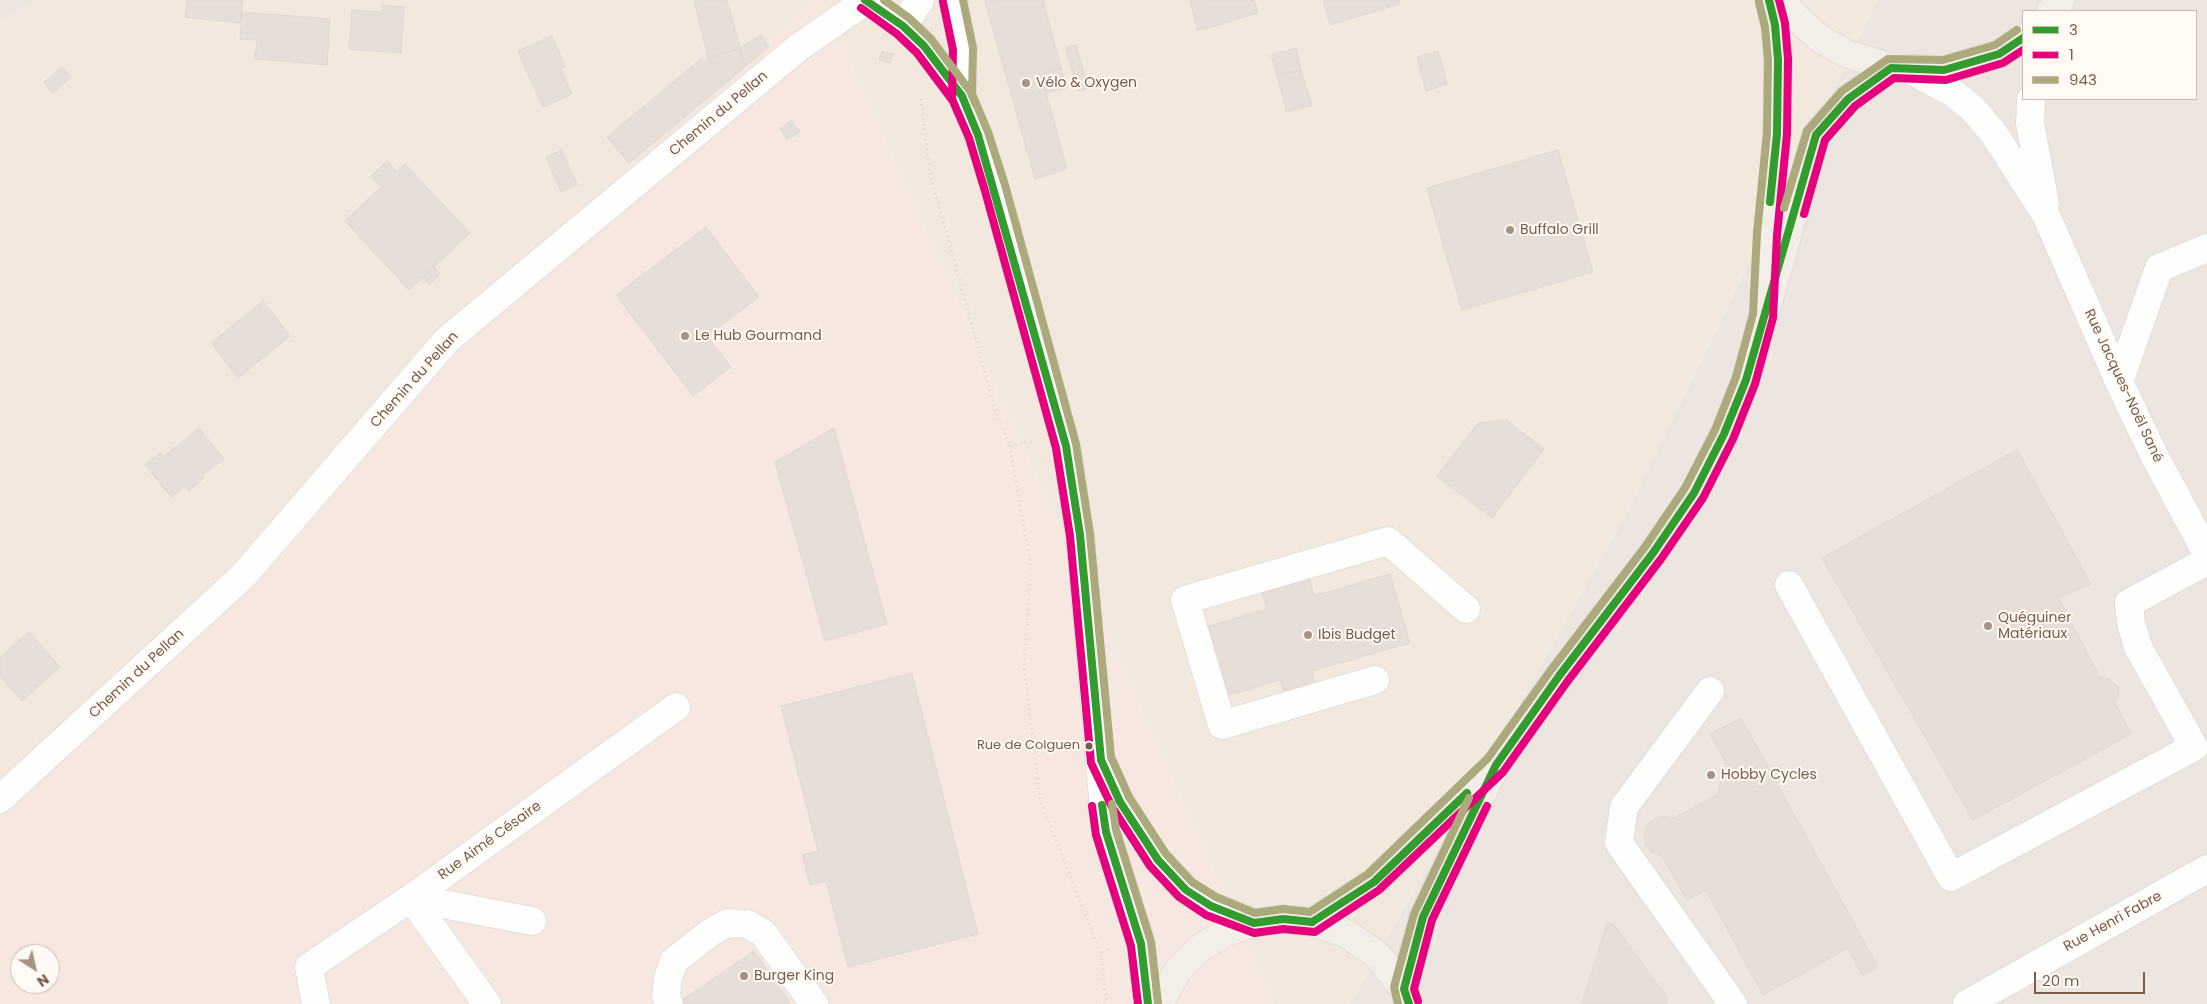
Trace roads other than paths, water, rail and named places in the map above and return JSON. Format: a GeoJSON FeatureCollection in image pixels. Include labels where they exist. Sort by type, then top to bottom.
{"type":"FeatureCollection","features":[{"type":"Feature","properties":{"kind":"main road"},"geometry":{"type":"LineString","coordinates":[[1763,316],[1767,234],[1777,134],[1778,60],[1775,25],[1769,0]]}},
{"type":"Feature","properties":{"kind":"main road"},"geometry":{"type":"LineString","coordinates":[[1782,0],[1796,17],[1818,37],[1845,53],[1900,69],[1944,70],[1972,64],[1999,54],[2022,39]]}},
{"type":"Feature","properties":{"kind":"main road"},"geometry":{"type":"LineString","coordinates":[[1407,997],[1423,917],[1496,765],[1694,493],[1724,434],[1746,380],[1816,135],[1848,99],[1900,69]]}},
{"type":"Feature","properties":{"kind":"main road"},"geometry":{"type":"LineString","coordinates":[[1312,922],[1374,882],[1496,765]]}},
{"type":"Feature","properties":{"kind":"main road"},"geometry":{"type":"LineString","coordinates":[[1159,1004],[1178,970],[1200,949],[1226,933],[1254,923],[1283,919],[1312,922],[1347,934],[1377,955],[1407,997]]}},
{"type":"Feature","properties":{"kind":"street"},"geometry":{"type":"LineString","coordinates":[[866,0],[903,26],[924,46],[962,96],[978,135],[995,188],[1067,455],[1080,535],[1101,760],[1102,805],[1106,832],[1141,944],[1148,1004]]}},
{"type":"Feature","properties":{"kind":"street","name":"Chemin du Pellan"},"geometry":{"type":"LineString","coordinates":[[0,799],[243,576],[447,340],[799,47],[866,0]]}},
{"type":"Feature","properties":{"kind":"street"},"geometry":{"type":"LineString","coordinates":[[903,26],[920,0]]}},
{"type":"Feature","properties":{"kind":"street"},"geometry":{"type":"LineString","coordinates":[[953,0],[963,49],[962,96]]}},
{"type":"Feature","properties":{"kind":"street","name":"Rue Jacques-Noël Sané"},"geometry":{"type":"LineString","coordinates":[[1900,69],[1953,93],[1973,109],[1994,134],[2046,215],[2119,382],[2207,554]]}},
{"type":"Feature","properties":{"kind":"street","name":"Rue Jacques-Noël Sané"},"geometry":{"type":"LineString","coordinates":[[2031,100],[2030,123],[2046,215]]}},
{"type":"Feature","properties":{"kind":"street"},"geometry":{"type":"LineString","coordinates":[[2119,382],[2159,268],[2207,248]]}},
{"type":"Feature","properties":{"kind":"street"},"geometry":{"type":"LineString","coordinates":[[1375,680],[1222,725],[1185,600],[1388,541],[1466,609]]}},
{"type":"Feature","properties":{"kind":"street"},"geometry":{"type":"LineString","coordinates":[[1789,586],[1951,877],[2194,747],[2138,647],[2131,623],[2129,603],[2207,562]]}},
{"type":"Feature","properties":{"kind":"street"},"geometry":{"type":"LineString","coordinates":[[1710,691],[1624,807],[1619,843],[1733,1004]]}},
{"type":"Feature","properties":{"kind":"street","name":"Rue Aimé Césaire"},"geometry":{"type":"LineString","coordinates":[[316,1004],[309,968],[411,898],[676,707]]}},
{"type":"Feature","properties":{"kind":"street"},"geometry":{"type":"LineString","coordinates":[[1101,760],[1120,802],[1142,838],[1163,866],[1192,894],[1212,906],[1254,923]]}},
{"type":"Feature","properties":{"kind":"street","name":"Rue Henri Fabre"},"geometry":{"type":"LineString","coordinates":[[1967,1004],[2207,869]]}},
{"type":"Feature","properties":{"kind":"street"},"geometry":{"type":"LineString","coordinates":[[411,898],[532,921]]}},
{"type":"Feature","properties":{"kind":"street"},"geometry":{"type":"LineString","coordinates":[[411,898],[487,1004]]}},
{"type":"Feature","properties":{"kind":"street"},"geometry":{"type":"LineString","coordinates":[[670,1004],[666,995],[668,978],[674,961],[711,932],[728,923],[748,924],[762,933],[814,1004]]}},
{"type":"Feature","properties":{"kind":"place","name":"Vélo & Oxygen"},"geometry":{"type":"Point","coordinates":[1026,83]}},
{"type":"Feature","properties":{"kind":"place","name":"Buffalo Grill"},"geometry":{"type":"Point","coordinates":[1510,230]}},
{"type":"Feature","properties":{"kind":"place","name":"Le Hub Gourmand"},"geometry":{"type":"Point","coordinates":[685,336]}},
{"type":"Feature","properties":{"kind":"place","name":"Quéguiner Matériaux"},"geometry":{"type":"Point","coordinates":[1988,626]}},
{"type":"Feature","properties":{"kind":"place","name":"Ibis Budget"},"geometry":{"type":"Point","coordinates":[1308,635]}},
{"type":"Feature","properties":{"kind":"place","name":"Rue de Colguen"},"geometry":{"type":"Point","coordinates":[1089,746]}},
{"type":"Feature","properties":{"kind":"place","name":"Hobby Cycles"},"geometry":{"type":"Point","coordinates":[1711,775]}},
{"type":"Feature","properties":{"kind":"place","name":"Burger King"},"geometry":{"type":"Point","coordinates":[744,976]}}]}
